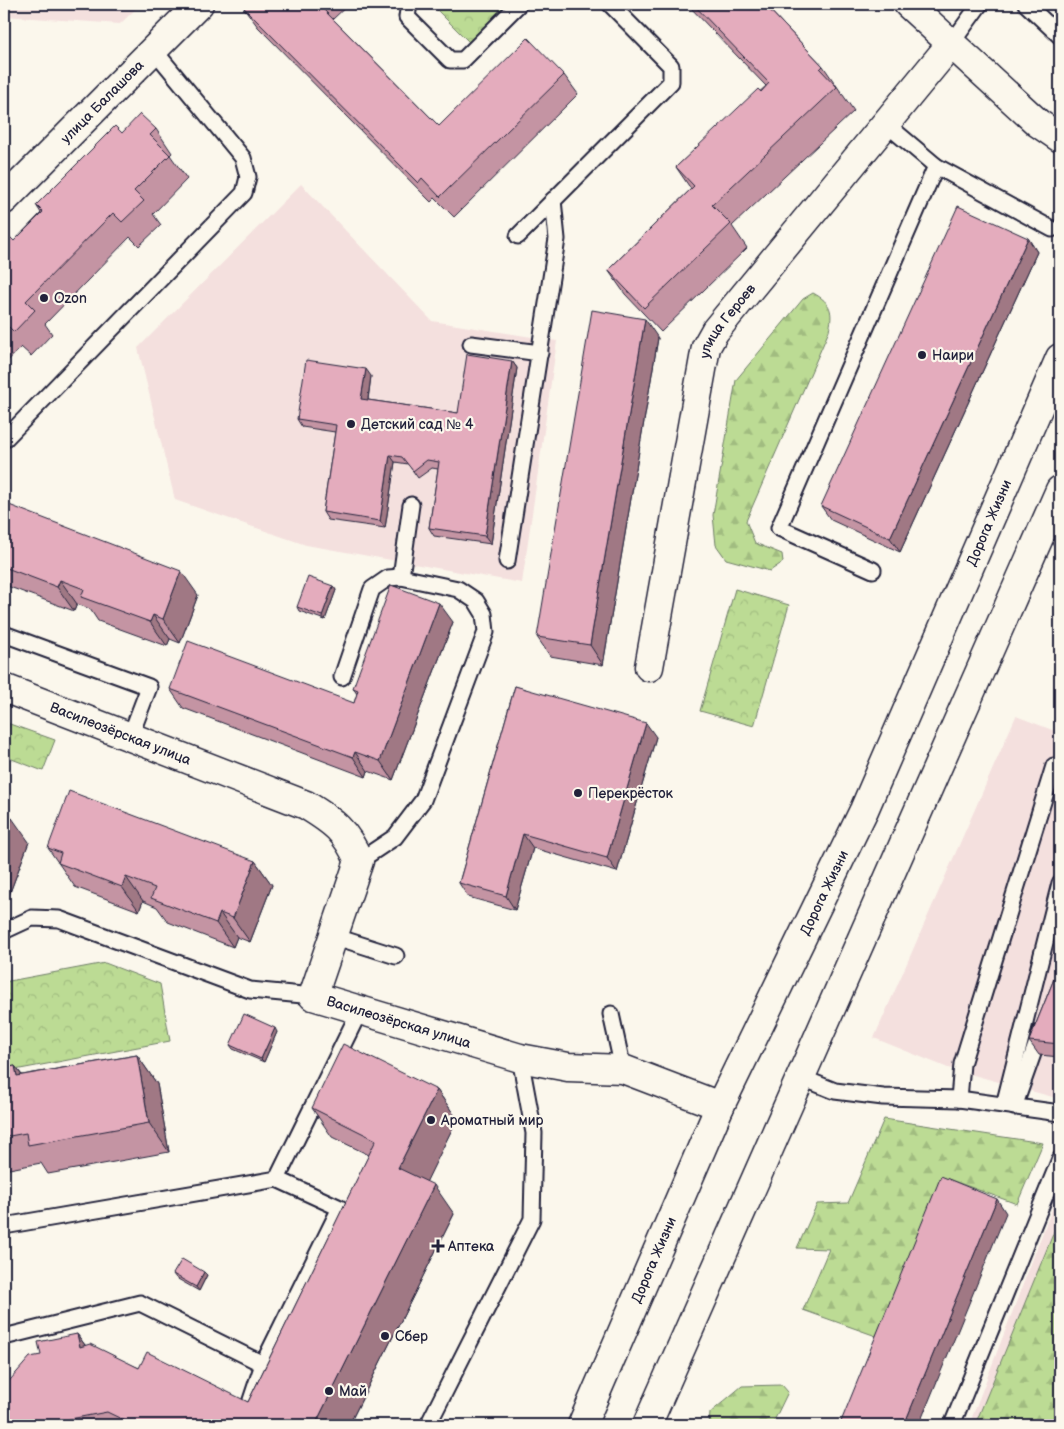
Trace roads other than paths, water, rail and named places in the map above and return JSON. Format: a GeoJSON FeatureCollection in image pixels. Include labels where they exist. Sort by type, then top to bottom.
{"type":"FeatureCollection","features":[{"type":"Feature","properties":{"kind":"street","name":"улица Балашова"},"geometry":{"type":"LineString","coordinates":[[4,200],[199,4]]}},
{"type":"Feature","properties":{"kind":"street"},"geometry":{"type":"LineString","coordinates":[[908,4],[1038,123],[1060,138]]}},
{"type":"Feature","properties":{"kind":"street","name":"улица Героев"},"geometry":{"type":"LineString","coordinates":[[649,667],[706,347],[715,331],[951,44]]}},
{"type":"Feature","properties":{"kind":"street","name":"Дорога Жизни"},"geometry":{"type":"LineString","coordinates":[[582,1425],[720,1106],[864,810],[1060,358]]}},
{"type":"Feature","properties":{"kind":"street"},"geometry":{"type":"LineString","coordinates":[[647,1425],[1060,490]]}},
{"type":"Feature","properties":{"kind":"street","name":"Василеозёрская улица"},"geometry":{"type":"LineString","coordinates":[[4,688],[306,806],[333,822],[351,843],[358,861],[313,996],[520,1058],[568,1067],[623,1069],[720,1106]]}},
{"type":"Feature","properties":{"kind":"lane"},"geometry":{"type":"LineString","coordinates":[[409,4],[407,17],[450,60],[463,60],[519,4]]}},
{"type":"Feature","properties":{"kind":"lane"},"geometry":{"type":"LineString","coordinates":[[518,236],[671,82],[671,66],[610,4]]}},
{"type":"Feature","properties":{"kind":"lane"},"geometry":{"type":"LineString","coordinates":[[951,44],[980,4]]}},
{"type":"Feature","properties":{"kind":"lane"},"geometry":{"type":"LineString","coordinates":[[1026,4],[1060,36]]}},
{"type":"Feature","properties":{"kind":"lane"},"geometry":{"type":"LineString","coordinates":[[4,440],[244,193],[248,177],[243,158],[154,50]]}},
{"type":"Feature","properties":{"kind":"lane"},"geometry":{"type":"LineString","coordinates":[[885,123],[936,166],[1052,229]]}},
{"type":"Feature","properties":{"kind":"lane"},"geometry":{"type":"LineString","coordinates":[[873,570],[779,528],[936,166]]}},
{"type":"Feature","properties":{"kind":"lane"},"geometry":{"type":"LineString","coordinates":[[508,561],[557,239],[553,200]]}},
{"type":"Feature","properties":{"kind":"lane"},"geometry":{"type":"LineString","coordinates":[[472,344],[540,353]]}},
{"type":"Feature","properties":{"kind":"lane"},"geometry":{"type":"LineString","coordinates":[[401,577],[411,505]]}},
{"type":"Feature","properties":{"kind":"lane"},"geometry":{"type":"LineString","coordinates":[[342,678],[372,589],[388,578],[401,577],[458,590],[476,600],[484,614],[486,632],[423,800],[395,837],[358,861]]}},
{"type":"Feature","properties":{"kind":"lane"},"geometry":{"type":"LineString","coordinates":[[4,634],[149,687],[130,737]]}},
{"type":"Feature","properties":{"kind":"lane"},"geometry":{"type":"LineString","coordinates":[[959,1099],[962,1064],[1054,766]]}},
{"type":"Feature","properties":{"kind":"lane"},"geometry":{"type":"LineString","coordinates":[[1009,1106],[1060,883]]}},
{"type":"Feature","properties":{"kind":"lane"},"geometry":{"type":"LineString","coordinates":[[4,931],[32,918],[60,919],[250,990],[313,996]]}},
{"type":"Feature","properties":{"kind":"lane"},"geometry":{"type":"LineString","coordinates":[[333,936],[396,956]]}},
{"type":"Feature","properties":{"kind":"lane"},"geometry":{"type":"LineString","coordinates":[[277,1179],[360,1010]]}},
{"type":"Feature","properties":{"kind":"lane"},"geometry":{"type":"LineString","coordinates":[[611,1014],[623,1069]]}},
{"type":"Feature","properties":{"kind":"lane"},"geometry":{"type":"LineString","coordinates":[[1009,1106],[1047,1015]]}},
{"type":"Feature","properties":{"kind":"lane"},"geometry":{"type":"LineString","coordinates":[[428,1425],[532,1219],[534,1133],[520,1058]]}},
{"type":"Feature","properties":{"kind":"lane"},"geometry":{"type":"LineString","coordinates":[[800,1077],[834,1091],[883,1097],[959,1099],[1060,1113]]}},
{"type":"Feature","properties":{"kind":"lane"},"geometry":{"type":"LineString","coordinates":[[952,1425],[1060,1159]]}},
{"type":"Feature","properties":{"kind":"lane"},"geometry":{"type":"LineString","coordinates":[[4,1226],[277,1179],[340,1208],[263,1364],[244,1419]]}},
{"type":"Feature","properties":{"kind":"lane"},"geometry":{"type":"LineString","coordinates":[[4,1336],[140,1303],[263,1364]]}},
{"type":"Feature","properties":{"kind":"place","name":"Ozon"},"geometry":{"type":"Point","coordinates":[44,298]}},
{"type":"Feature","properties":{"kind":"place","name":"Наири"},"geometry":{"type":"Point","coordinates":[922,355]}},
{"type":"Feature","properties":{"kind":"place","name":"Детский сад № 4"},"geometry":{"type":"Point","coordinates":[351,424]}},
{"type":"Feature","properties":{"kind":"place","name":"Перекрёсток"},"geometry":{"type":"Point","coordinates":[578,793]}},
{"type":"Feature","properties":{"kind":"place","name":"Ароматный мир"},"geometry":{"type":"Point","coordinates":[431,1120]}},
{"type":"Feature","properties":{"kind":"place","name":"Аптека"},"geometry":{"type":"Point","coordinates":[438,1246]}},
{"type":"Feature","properties":{"kind":"place","name":"Сбер"},"geometry":{"type":"Point","coordinates":[385,1336]}},
{"type":"Feature","properties":{"kind":"place","name":"Май"},"geometry":{"type":"Point","coordinates":[329,1391]}}]}
